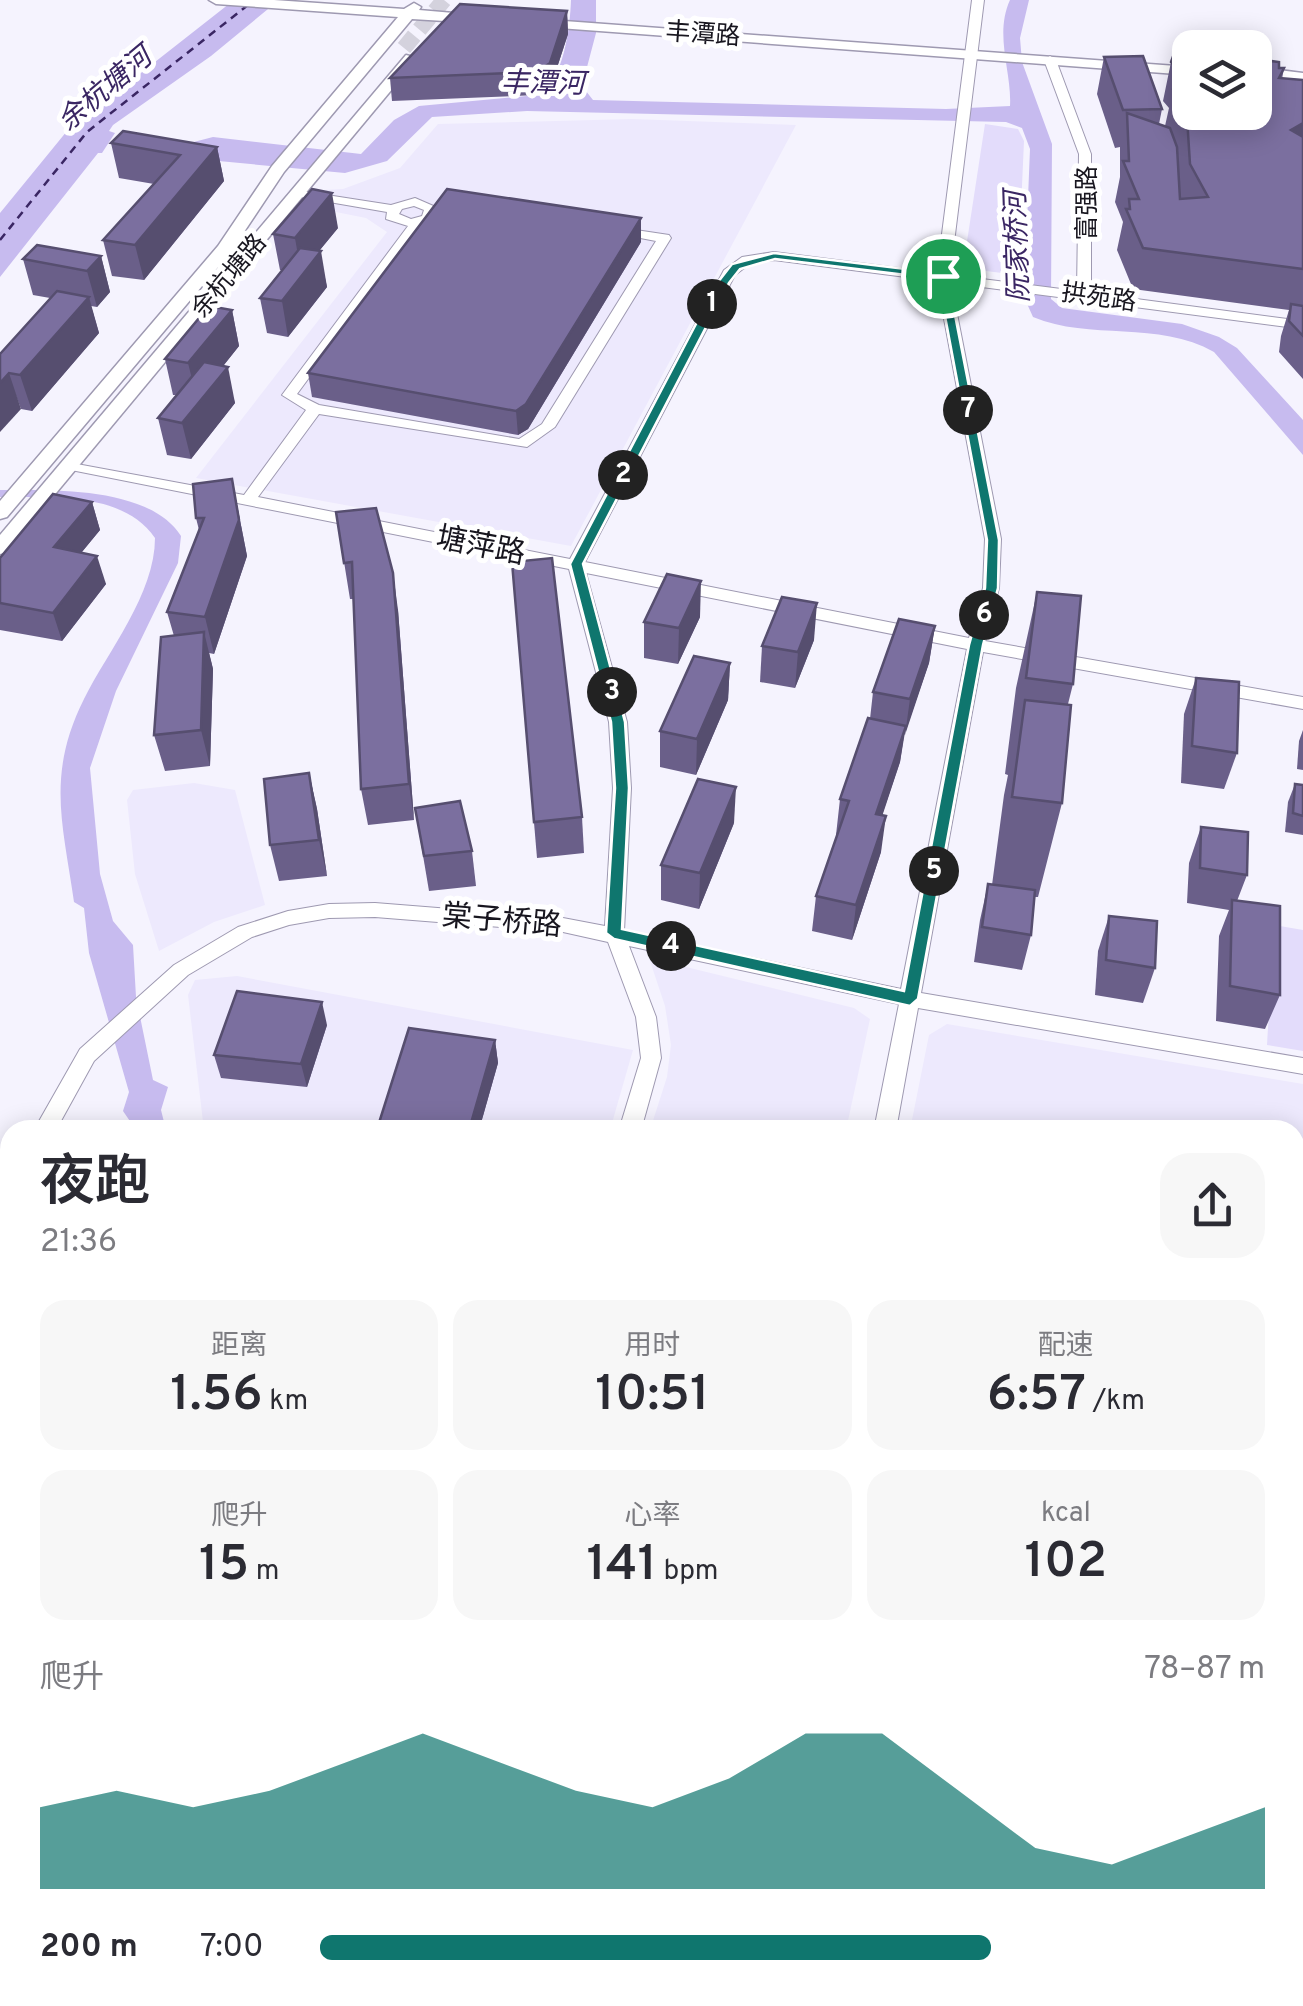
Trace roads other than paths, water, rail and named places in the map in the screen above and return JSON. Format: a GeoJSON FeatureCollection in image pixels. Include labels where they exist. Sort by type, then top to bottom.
{"type":"FeatureCollection","features":[{"type":"Feature","properties":{"kind":"main road"},"geometry":{"type":"LineString","coordinates":[[216,0],[415,7],[491,16]]}},
{"type":"Feature","properties":{"kind":"main road","name":"余杭塘路"},"geometry":{"type":"LineString","coordinates":[[0,548],[71,465],[317,146],[415,7]]}},
{"type":"Feature","properties":{"kind":"main road"},"geometry":{"type":"LineString","coordinates":[[431,35],[448,9]]}},
{"type":"Feature","properties":{"kind":"main road","name":"丰潭路"},"geometry":{"type":"LineString","coordinates":[[519,18],[974,49],[1172,69]]}},
{"type":"Feature","properties":{"kind":"main road"},"geometry":{"type":"LineString","coordinates":[[232,254],[317,146],[406,48]]}},
{"type":"Feature","properties":{"kind":"main road","name":"丰潭路"},"geometry":{"type":"LineString","coordinates":[[1039,56],[1172,62]]}},
{"type":"Feature","properties":{"kind":"main road"},"geometry":{"type":"LineString","coordinates":[[1272,73],[1303,77]]}},
{"type":"Feature","properties":{"kind":"main road"},"geometry":{"type":"LineString","coordinates":[[1272,81],[1303,86]]}},
{"type":"Feature","properties":{"kind":"main road","name":"余杭塘路"},"geometry":{"type":"LineString","coordinates":[[3,510],[232,254],[300,193],[296,172]]}},
{"type":"Feature","properties":{"kind":"street"},"geometry":{"type":"LineString","coordinates":[[887,1120],[976,645],[992,588],[993,540],[943,276],[968,109],[978,0]]}},
{"type":"Feature","properties":{"kind":"street","name":"富强路"},"geometry":{"type":"LineString","coordinates":[[1039,56],[1086,154],[1084,293]]}},
{"type":"Feature","properties":{"kind":"street"},"geometry":{"type":"LineString","coordinates":[[300,193],[393,209],[416,202],[437,207],[417,223],[289,396],[315,409],[522,444],[548,427],[664,238],[588,225]]}},
{"type":"Feature","properties":{"kind":"street"},"geometry":{"type":"LineString","coordinates":[[393,209],[394,219],[417,223]]}},
{"type":"Feature","properties":{"kind":"street","name":"拱苑路"},"geometry":{"type":"LineString","coordinates":[[576,564],[724,282],[736,266],[774,256],[1062,290],[1303,325]]}},
{"type":"Feature","properties":{"kind":"street"},"geometry":{"type":"LineString","coordinates":[[248,500],[315,409]]}},
{"type":"Feature","properties":{"kind":"street","name":"塘萍路"},"geometry":{"type":"LineString","coordinates":[[71,465],[976,645],[1303,703]]}},
{"type":"Feature","properties":{"kind":"street"},"geometry":{"type":"LineString","coordinates":[[576,564],[618,722],[622,788],[614,933],[646,1017],[652,1058],[633,1120]]}},
{"type":"Feature","properties":{"kind":"street","name":"棠子桥路"},"geometry":{"type":"LineString","coordinates":[[51,1120],[88,1055],[181,970],[245,932],[288,918],[330,911],[434,914],[614,933],[910,999],[1303,1066]]}},
{"type":"Feature","properties":{"kind":"tunnel"},"geometry":{"type":"LineString","coordinates":[[404,48],[444,0]]}},
{"type":"Feature","properties":{"kind":"water label","name":"丰潭河"},"geometry":{"type":"Point","coordinates":[543,82]}},
{"type":"Feature","properties":{"kind":"water label","name":"余杭塘河"},"geometry":{"type":"Point","coordinates":[104,88]}},
{"type":"Feature","properties":{"kind":"water label","name":"阮家桥河"},"geometry":{"type":"Point","coordinates":[1016,247]}}]}
